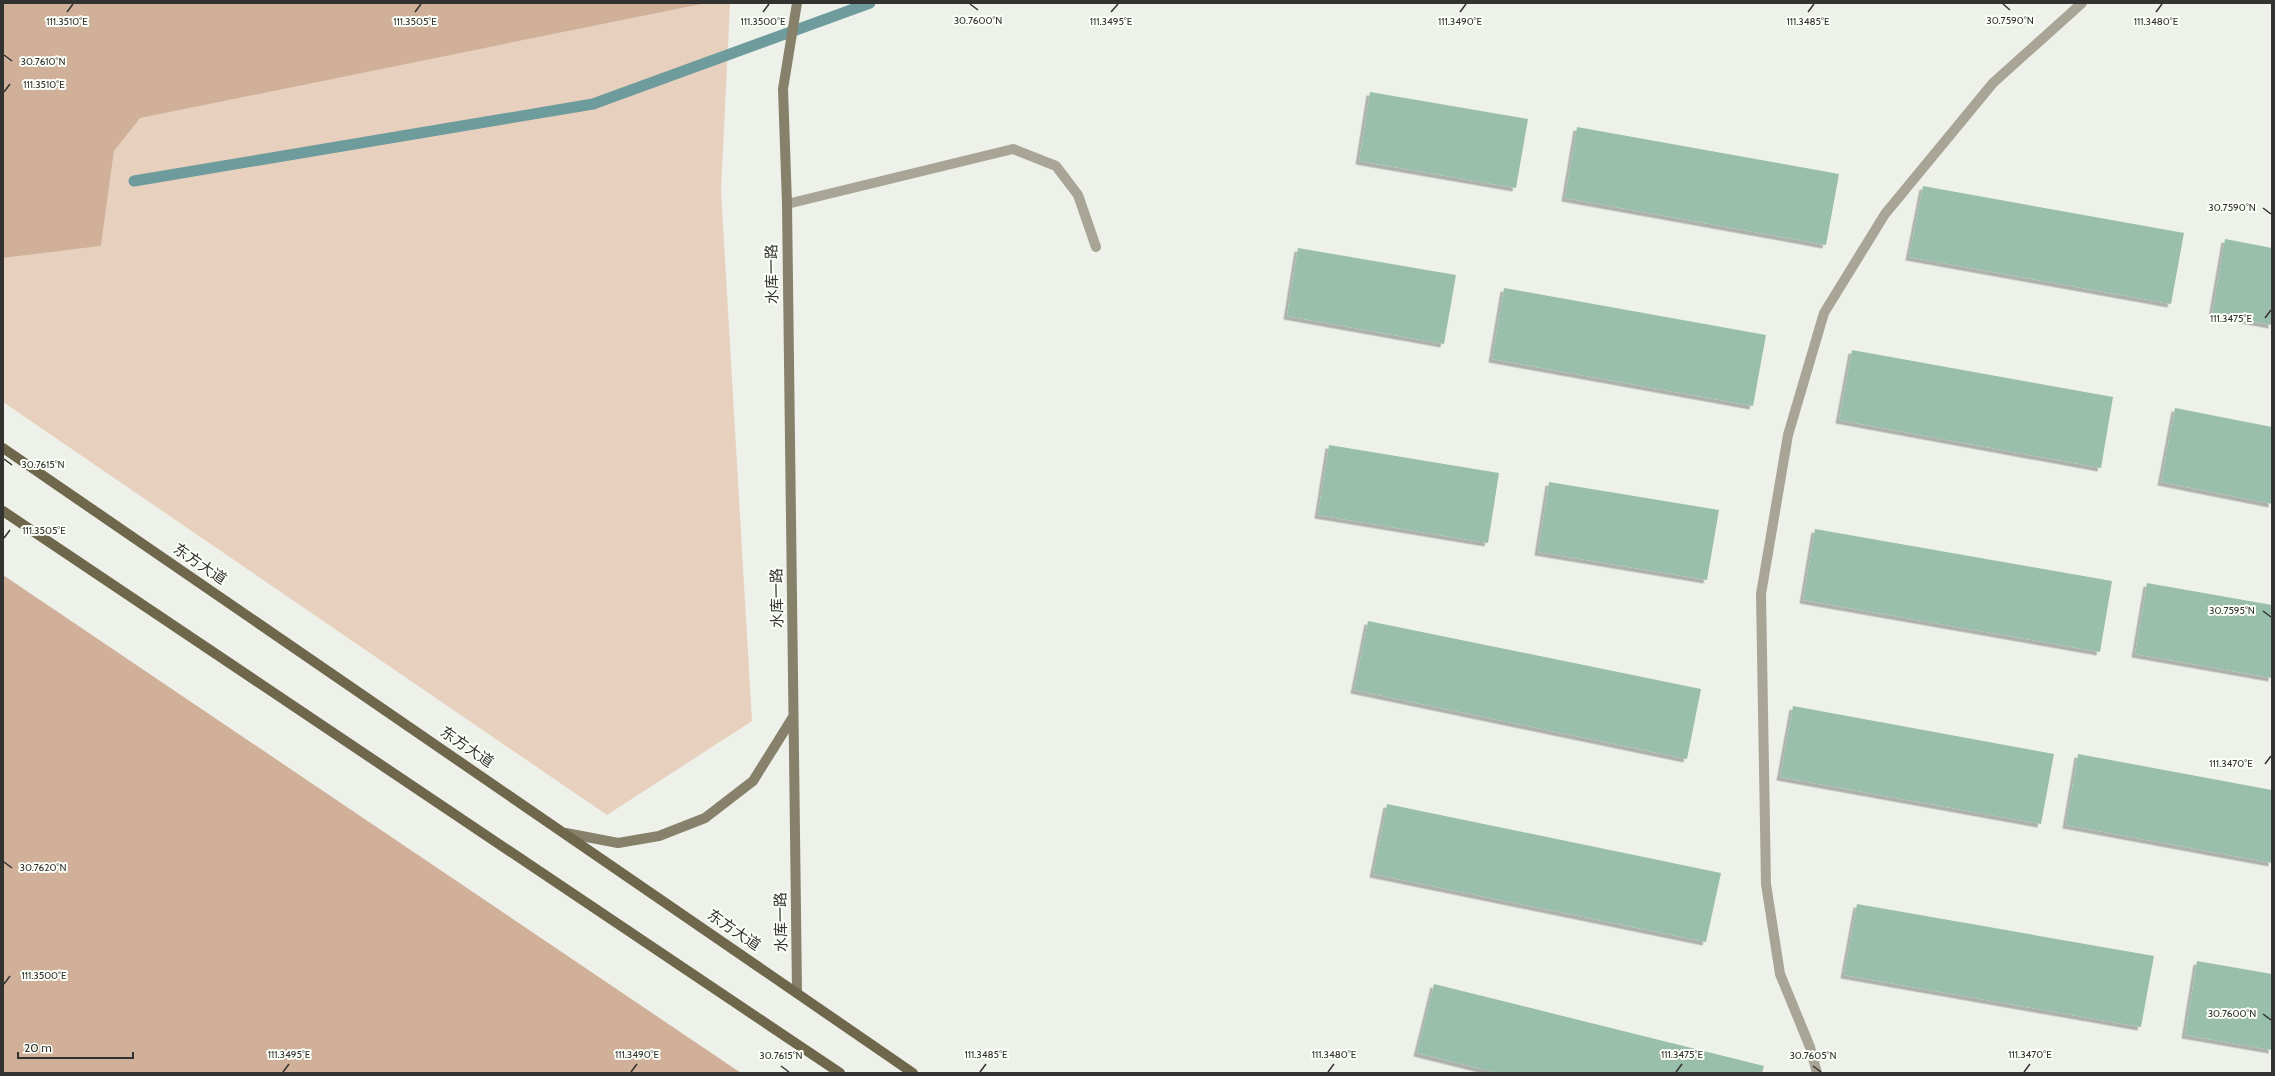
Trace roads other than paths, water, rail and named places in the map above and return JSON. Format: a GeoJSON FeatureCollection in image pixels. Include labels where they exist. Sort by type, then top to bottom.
{"type":"FeatureCollection","features":[{"type":"Feature","properties":{"kind":"main road","name":"东方大道"},"geometry":{"type":"LineString","coordinates":[[3,448],[566,833],[913,1073]]}},
{"type":"Feature","properties":{"kind":"main road"},"geometry":{"type":"LineString","coordinates":[[3,511],[840,1073]]}},
{"type":"Feature","properties":{"kind":"street","name":"水库一路"},"geometry":{"type":"LineString","coordinates":[[797,3],[783,89],[787,204],[797,992]]}},
{"type":"Feature","properties":{"kind":"street"},"geometry":{"type":"LineString","coordinates":[[1817,1073],[1810,1047],[1780,974],[1766,884],[1761,594],[1788,435],[1824,313],[1885,214],[1993,84],[2082,3]]}},
{"type":"Feature","properties":{"kind":"street"},"geometry":{"type":"LineString","coordinates":[[787,204],[1013,149],[1056,166],[1078,195],[1096,247]]}},
{"type":"Feature","properties":{"kind":"street"},"geometry":{"type":"LineString","coordinates":[[566,833],[618,843],[659,836],[705,818],[753,781],[793,717]]}},
{"type":"Feature","properties":{"kind":"waterway"},"geometry":{"type":"LineString","coordinates":[[134,181],[593,104],[870,3]]}}]}
